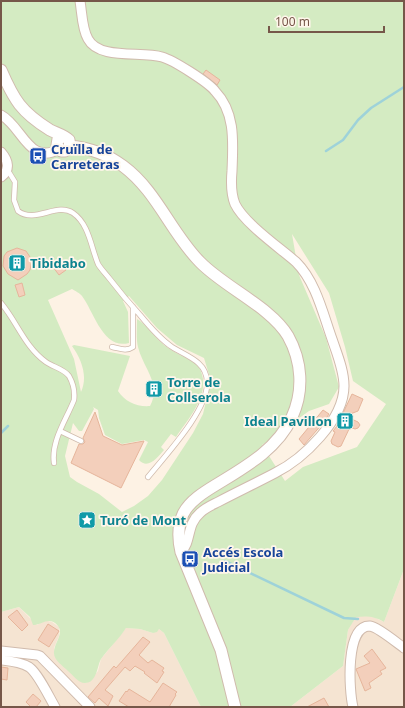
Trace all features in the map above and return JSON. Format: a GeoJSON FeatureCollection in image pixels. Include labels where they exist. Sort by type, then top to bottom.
{"type":"FeatureCollection","features":[{"type":"Feature","properties":{"kind":"street"},"geometry":{"type":"LineString","coordinates":[[80,1],[85,33],[90,43],[98,49],[105,52],[146,54],[166,59],[175,63],[211,87],[217,93],[226,108],[232,123],[233,145],[231,188],[236,205],[249,222],[296,262],[303,270],[314,291],[341,366],[344,387],[341,401],[331,422],[317,441],[301,457],[277,472],[227,497],[200,513],[192,522],[188,532],[186,547],[181,552]]}},
{"type":"Feature","properties":{"kind":"street"},"geometry":{"type":"LineString","coordinates":[[1,70],[9,88],[22,109],[37,122],[69,140],[70,146]]}},
{"type":"Feature","properties":{"kind":"street"},"geometry":{"type":"LineString","coordinates":[[1,115],[36,151],[49,154],[59,149]]}},
{"type":"Feature","properties":{"kind":"street"},"geometry":{"type":"LineString","coordinates":[[62,137],[58,139],[56,143],[59,149],[65,151],[70,146]]}},
{"type":"Feature","properties":{"kind":"street"},"geometry":{"type":"LineString","coordinates":[[70,146],[86,148],[105,155],[120,164],[137,178],[149,192],[189,250],[200,262],[224,282],[278,323],[287,335],[296,356],[300,371],[300,391],[295,411],[277,440],[258,457],[203,493],[190,504],[183,513],[179,525],[178,538],[181,552],[221,650],[235,707]]}},
{"type":"Feature","properties":{"kind":"street"},"geometry":{"type":"LineString","coordinates":[[1,152],[8,162],[8,169],[1,177]]}},
{"type":"Feature","properties":{"kind":"street"},"geometry":{"type":"LineString","coordinates":[[353,707],[351,690],[351,664],[354,643],[360,631],[368,626],[375,627],[404,648]]}},
{"type":"Feature","properties":{"kind":"street"},"geometry":{"type":"LineString","coordinates":[[1,650],[40,656],[90,707]]}},
{"type":"Feature","properties":{"kind":"street"},"geometry":{"type":"LineString","coordinates":[[1,660],[22,664],[29,667],[41,682],[55,707]]}},
{"type":"Feature","properties":{"kind":"lane"},"geometry":{"type":"LineString","coordinates":[[8,169],[15,182],[14,200],[18,211],[28,215],[44,214],[61,210],[74,214],[86,229],[100,267],[133,307],[161,338],[172,347],[188,355],[202,365],[207,380],[205,395],[195,416],[148,477]]}},
{"type":"Feature","properties":{"kind":"lane"},"geometry":{"type":"LineString","coordinates":[[1,303],[10,313],[32,350],[46,362],[66,372],[70,377],[75,393],[74,400],[54,444],[54,463]]}},
{"type":"Feature","properties":{"kind":"lane"},"geometry":{"type":"LineString","coordinates":[[112,347],[129,350],[133,347],[133,307]]}},
{"type":"Feature","properties":{"kind":"lane"},"geometry":{"type":"LineString","coordinates":[[60,431],[81,441]]}},
{"type":"Feature","properties":{"kind":"shaded area"},"geometry":{"type":"Polygon","coordinates":[[[404,569],[404,707],[290,707],[343,666],[348,630],[356,616],[368,615],[384,622],[404,569]]]}},
{"type":"Feature","properties":{"kind":"shaded area"},"geometry":{"type":"Polygon","coordinates":[[[19,607],[37,625],[44,621],[48,621],[59,627],[59,636],[54,648],[55,657],[73,675],[86,683],[90,681],[98,671],[101,659],[126,628],[140,629],[153,633],[159,629],[164,633],[201,707],[1,707],[1,612],[19,607]]]}},
{"type":"Feature","properties":{"kind":"green space"},"geometry":{"type":"Polygon","coordinates":[[[1,1],[404,1],[404,569],[384,622],[370,617],[356,617],[348,630],[343,666],[290,707],[201,707],[164,633],[159,629],[157,632],[153,633],[140,629],[126,628],[101,659],[96,674],[92,680],[82,683],[55,658],[54,649],[60,629],[55,623],[48,621],[33,625],[30,617],[19,607],[1,612],[1,1]],[[292,234],[299,275],[326,338],[339,387],[329,404],[309,411],[262,445],[285,481],[303,467],[357,447],[386,404],[353,381],[345,347],[329,293],[292,234]],[[72,289],[48,300],[74,359],[81,392],[84,375],[79,357],[72,346],[74,345],[130,356],[118,391],[124,398],[136,405],[150,406],[153,398],[153,383],[140,355],[138,347],[137,319],[144,324],[164,345],[197,364],[202,374],[202,393],[194,412],[176,437],[171,434],[161,447],[164,450],[156,459],[149,463],[142,463],[139,460],[148,442],[144,440],[122,444],[105,435],[98,410],[93,407],[94,409],[82,431],[79,431],[73,423],[65,456],[70,477],[99,494],[122,512],[148,496],[162,480],[193,433],[203,414],[211,381],[204,358],[177,345],[157,328],[129,296],[123,301],[128,312],[129,343],[120,344],[112,341],[106,335],[95,320],[82,296],[72,289]]]}},
{"type":"Feature","properties":{"kind":"building"},"geometry":{"type":"Polygon","coordinates":[[[206,70],[220,80],[217,85],[203,74],[206,70]]]}},
{"type":"Feature","properties":{"kind":"building","name":"Tibidabo"},"geometry":{"type":"Polygon","coordinates":[[[17,248],[26,251],[32,260],[30,270],[18,280],[8,274],[3,266],[4,256],[7,252],[17,248]]]}},
{"type":"Feature","properties":{"kind":"building"},"geometry":{"type":"Polygon","coordinates":[[[59,262],[66,270],[59,275],[53,267],[59,262]]]}},
{"type":"Feature","properties":{"kind":"building"},"geometry":{"type":"Polygon","coordinates":[[[22,283],[25,295],[19,297],[15,285],[22,283]]]}},
{"type":"Feature","properties":{"kind":"building","name":"Ideal Pavillon"},"geometry":{"type":"Polygon","coordinates":[[[352,394],[363,399],[358,411],[345,416],[358,422],[360,425],[355,429],[350,427],[341,446],[338,447],[332,444],[331,441],[335,432],[333,431],[337,426],[352,394]]]}},
{"type":"Feature","properties":{"kind":"building"},"geometry":{"type":"Polygon","coordinates":[[[323,410],[329,414],[304,445],[299,439],[323,410]]]}},
{"type":"Feature","properties":{"kind":"building"},"geometry":{"type":"Polygon","coordinates":[[[95,412],[103,436],[122,445],[144,441],[121,488],[71,463],[79,444],[83,444],[85,442],[83,438],[95,412]]]}},
{"type":"Feature","properties":{"kind":"building"},"geometry":{"type":"Polygon","coordinates":[[[17,610],[28,625],[22,631],[8,617],[17,610]]]}},
{"type":"Feature","properties":{"kind":"building"},"geometry":{"type":"Polygon","coordinates":[[[48,624],[59,631],[49,647],[38,640],[48,624]]]}},
{"type":"Feature","properties":{"kind":"building"},"geometry":{"type":"Polygon","coordinates":[[[143,637],[150,642],[139,655],[148,663],[152,660],[164,668],[162,671],[164,672],[157,683],[144,673],[145,672],[135,666],[130,671],[125,667],[105,690],[113,696],[108,706],[99,698],[95,703],[88,697],[114,666],[116,668],[143,637]]]}},
{"type":"Feature","properties":{"kind":"building"},"geometry":{"type":"Polygon","coordinates":[[[372,649],[386,668],[380,671],[382,674],[369,683],[371,688],[365,691],[356,669],[370,663],[364,656],[372,649]]]}},
{"type":"Feature","properties":{"kind":"building"},"geometry":{"type":"Polygon","coordinates":[[[1,667],[8,668],[7,680],[1,679],[1,667]]]}},
{"type":"Feature","properties":{"kind":"building"},"geometry":{"type":"Polygon","coordinates":[[[163,683],[177,692],[169,707],[129,707],[119,701],[129,689],[150,702],[163,683]]]}},
{"type":"Feature","properties":{"kind":"building"},"geometry":{"type":"Polygon","coordinates":[[[33,694],[41,701],[36,707],[31,707],[26,702],[33,694]]]}},
{"type":"Feature","properties":{"kind":"building"},"geometry":{"type":"Polygon","coordinates":[[[324,698],[329,707],[307,707],[324,698]]]}},
{"type":"Feature","properties":{"kind":"waterway"},"geometry":{"type":"LineString","coordinates":[[326,151],[343,140],[358,120],[371,108],[404,87]]}},
{"type":"Feature","properties":{"kind":"waterway"},"geometry":{"type":"LineString","coordinates":[[1,433],[8,426]]}},
{"type":"Feature","properties":{"kind":"waterway"},"geometry":{"type":"LineString","coordinates":[[225,561],[344,618],[358,619]]}},
{"type":"Feature","properties":{"kind":"place","name":"Cruïlla de Carreteras"},"geometry":{"type":"Point","coordinates":[38,156]}},
{"type":"Feature","properties":{"kind":"place","name":"Tibidabo"},"geometry":{"type":"Point","coordinates":[17,263]}},
{"type":"Feature","properties":{"kind":"place","name":"Torre de Collserola"},"geometry":{"type":"Point","coordinates":[154,389]}},
{"type":"Feature","properties":{"kind":"place","name":"Ideal Pavillon"},"geometry":{"type":"Point","coordinates":[345,421]}},
{"type":"Feature","properties":{"kind":"place","name":"Turó de Mont"},"geometry":{"type":"Point","coordinates":[87,520]}},
{"type":"Feature","properties":{"kind":"place","name":"Accés Escola Judicial"},"geometry":{"type":"Point","coordinates":[190,559]}}]}
